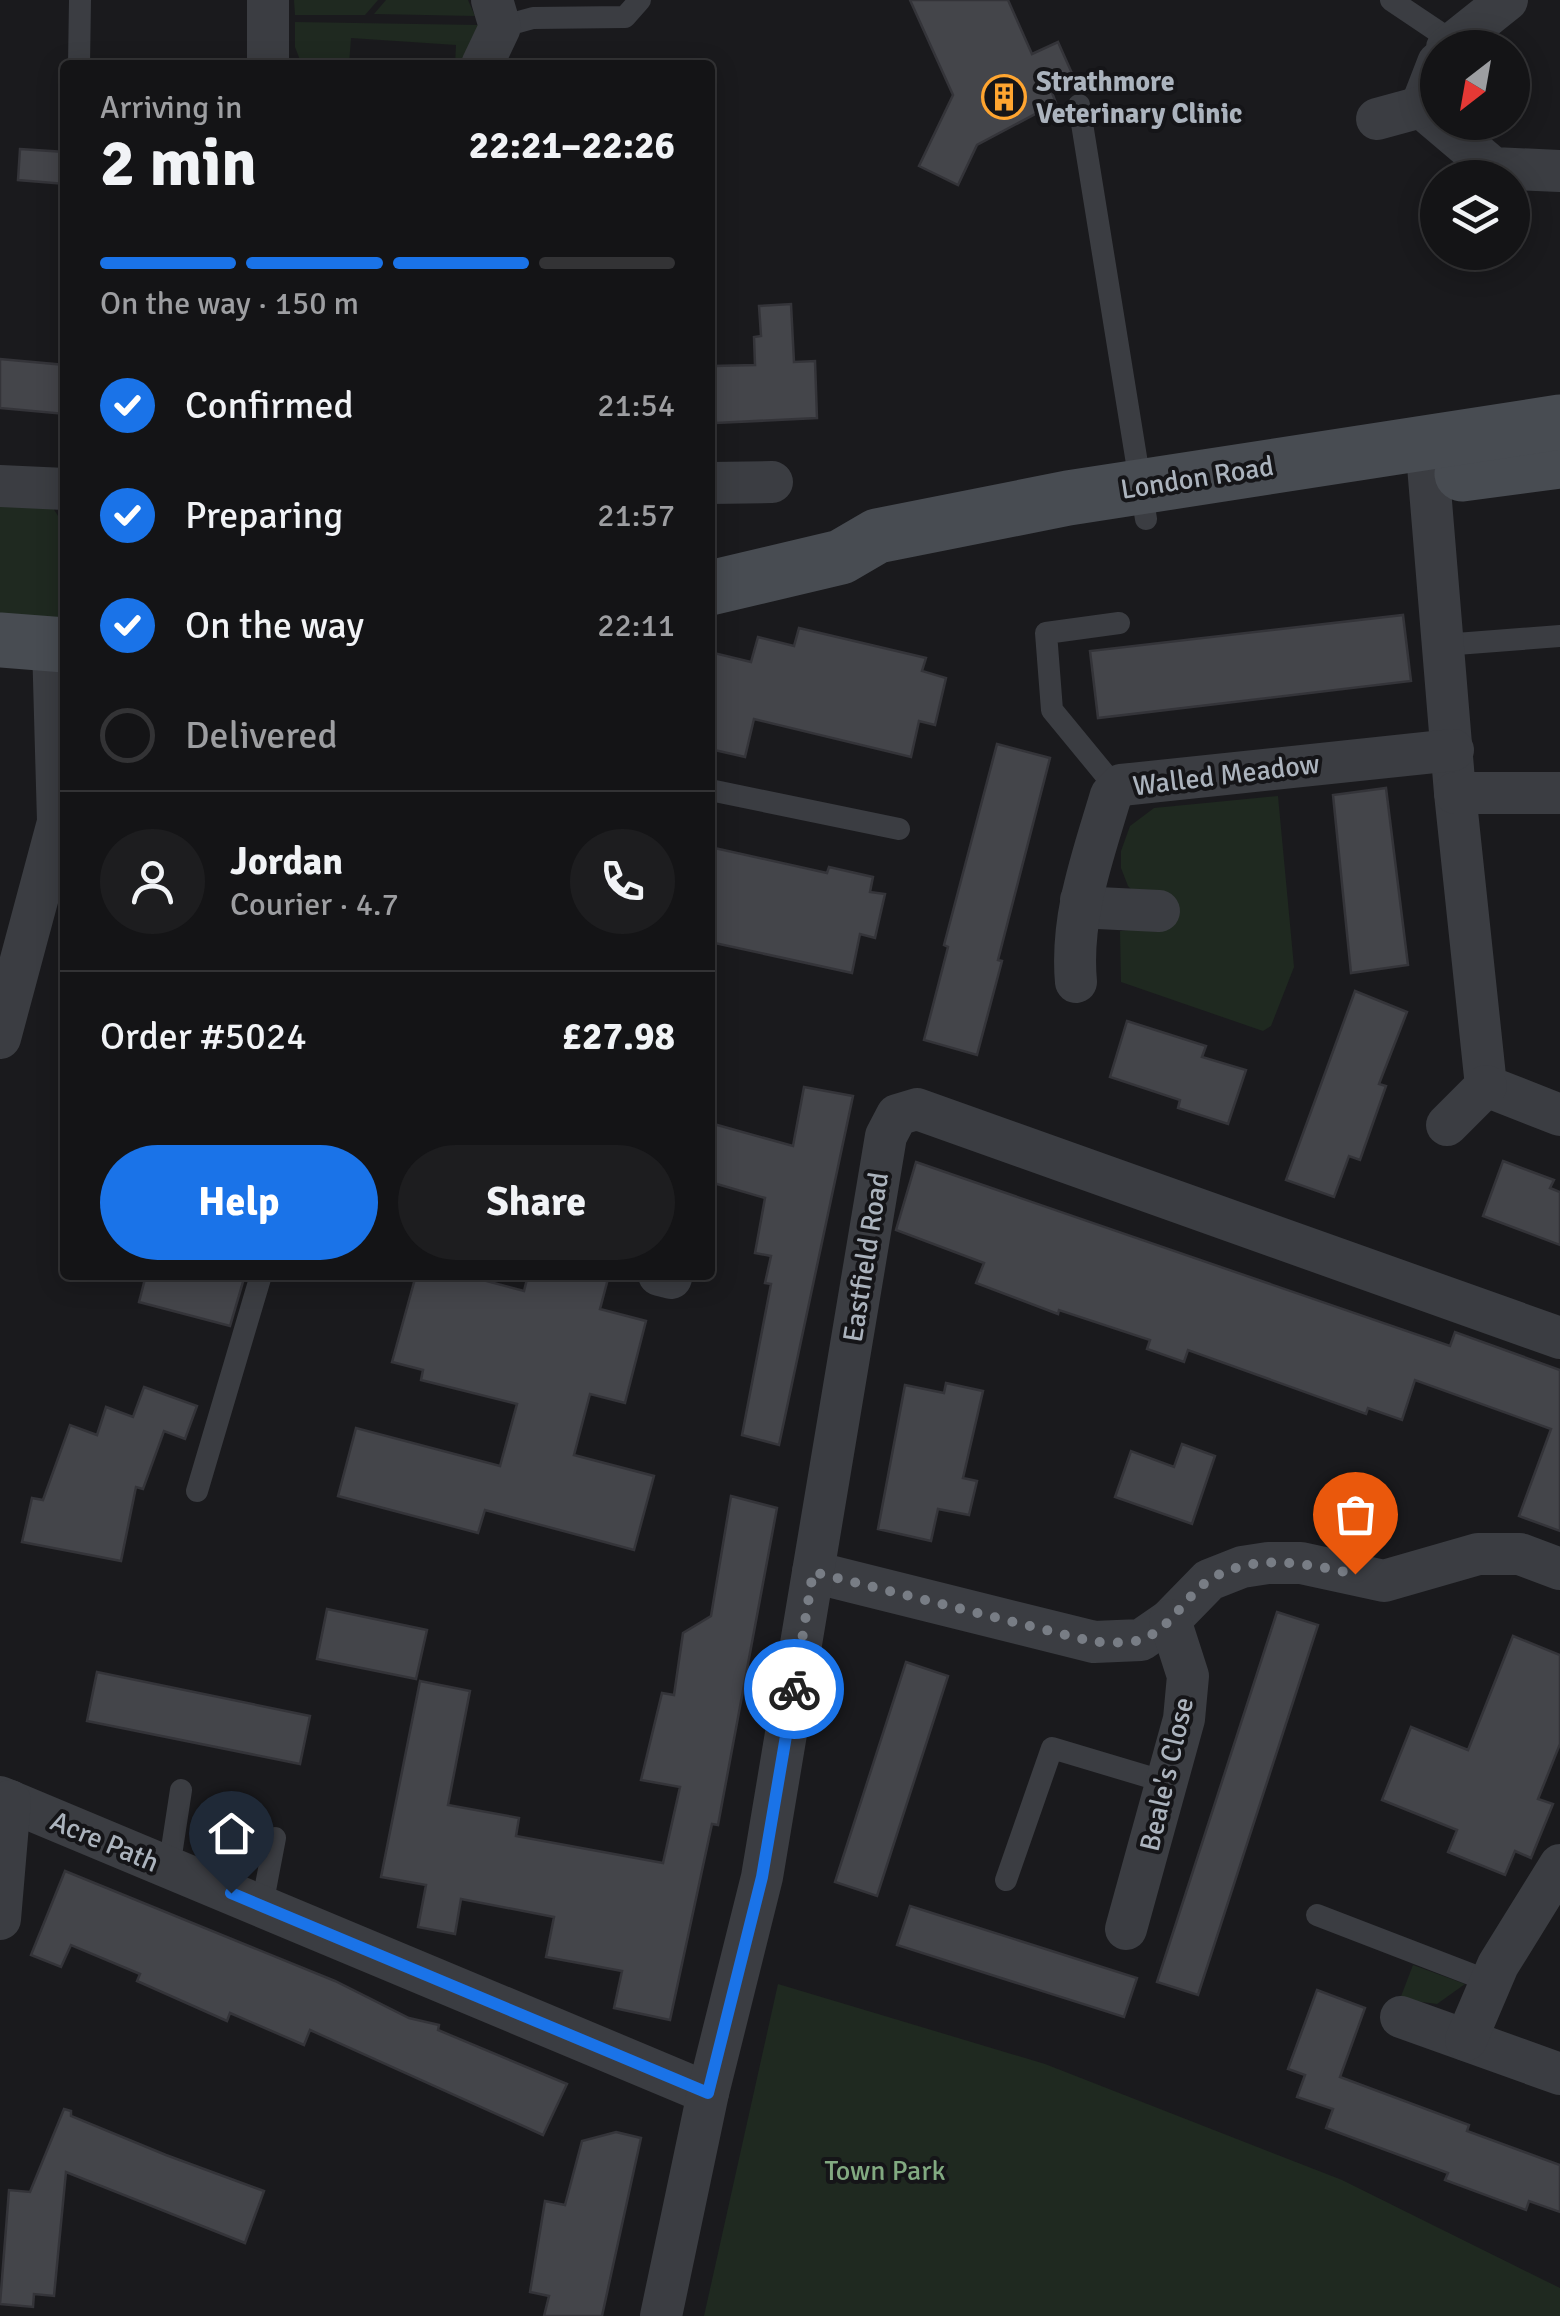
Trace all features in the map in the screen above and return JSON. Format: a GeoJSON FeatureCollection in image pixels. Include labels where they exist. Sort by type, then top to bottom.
{"type":"FeatureCollection","features":[{"type":"Feature","properties":{"kind":"street"},"geometry":{"type":"LineString","coordinates":[[268,0],[268,60]]}},
{"type":"Feature","properties":{"kind":"street"},"geometry":{"type":"LineString","coordinates":[[1470,30],[1506,0]]}},
{"type":"Feature","properties":{"kind":"street"},"geometry":{"type":"LineString","coordinates":[[483,60],[496,14]]}},
{"type":"Feature","properties":{"kind":"street"},"geometry":{"type":"LineString","coordinates":[[1378,119],[1420,107]]}},
{"type":"Feature","properties":{"kind":"street"},"geometry":{"type":"LineString","coordinates":[[1460,140],[1493,168],[1560,171]]}},
{"type":"Feature","properties":{"kind":"street","name":"London Road"},"geometry":{"type":"LineString","coordinates":[[715,587],[841,557],[877,536],[1143,503],[1426,460],[1560,422]]}},
{"type":"Feature","properties":{"kind":"street"},"geometry":{"type":"LineString","coordinates":[[1426,460],[1486,1086]]}},
{"type":"Feature","properties":{"kind":"street","name":"London Road"},"geometry":{"type":"LineString","coordinates":[[1426,460],[1560,461]]}},
{"type":"Feature","properties":{"kind":"street"},"geometry":{"type":"LineString","coordinates":[[715,483],[772,482]]}},
{"type":"Feature","properties":{"kind":"street"},"geometry":{"type":"LineString","coordinates":[[0,486],[60,490]]}},
{"type":"Feature","properties":{"kind":"street"},"geometry":{"type":"LineString","coordinates":[[0,1038],[58,822],[39,643]]}},
{"type":"Feature","properties":{"kind":"street","name":"Walled Meadow"},"geometry":{"type":"LineString","coordinates":[[1076,982],[1074,957],[1081,900],[1117,788],[1143,781],[1453,750]]}},
{"type":"Feature","properties":{"kind":"street"},"geometry":{"type":"LineString","coordinates":[[1455,792],[1560,793]]}},
{"type":"Feature","properties":{"kind":"street"},"geometry":{"type":"LineString","coordinates":[[1081,900],[1098,908],[1159,911]]}},
{"type":"Feature","properties":{"kind":"street"},"geometry":{"type":"LineString","coordinates":[[1486,1086],[1560,1115]]}},
{"type":"Feature","properties":{"kind":"street"},"geometry":{"type":"LineString","coordinates":[[1447,1125],[1486,1086]]}},
{"type":"Feature","properties":{"kind":"street","name":"Eastfield Road"},"geometry":{"type":"LineString","coordinates":[[661,2316],[708,2093],[762,1877],[886,1136],[897,1114],[918,1109],[1560,1338]]}},
{"type":"Feature","properties":{"kind":"street"},"geometry":{"type":"LineString","coordinates":[[813,1572],[1094,1642],[1141,1640],[1170,1620],[1209,1580],[1268,1562],[1301,1563],[1384,1581],[1478,1554],[1520,1554],[1560,1569]]}},
{"type":"Feature","properties":{"kind":"street","name":"Beale's Close"},"geometry":{"type":"LineString","coordinates":[[1126,1929],[1184,1719],[1188,1676],[1170,1620]]}},
{"type":"Feature","properties":{"kind":"street"},"geometry":{"type":"LineString","coordinates":[[0,1919],[5,1799]]}},
{"type":"Feature","properties":{"kind":"street","name":"Acre Path"},"geometry":{"type":"LineString","coordinates":[[5,1799],[708,2093]]}},
{"type":"Feature","properties":{"kind":"street"},"geometry":{"type":"LineString","coordinates":[[1466,2040],[1490,1982],[1523,1921],[1560,1866]]}},
{"type":"Feature","properties":{"kind":"street"},"geometry":{"type":"LineString","coordinates":[[1401,2017],[1560,2074]]}},
{"type":"Feature","properties":{"kind":"lane"},"geometry":{"type":"LineString","coordinates":[[79,60],[80,0]]}},
{"type":"Feature","properties":{"kind":"lane"},"geometry":{"type":"LineString","coordinates":[[496,14],[626,18],[640,0]]}},
{"type":"Feature","properties":{"kind":"lane"},"geometry":{"type":"LineString","coordinates":[[1390,0],[1424,30]]}},
{"type":"Feature","properties":{"kind":"lane"},"geometry":{"type":"LineString","coordinates":[[1079,105],[1143,503]]}},
{"type":"Feature","properties":{"kind":"lane"},"geometry":{"type":"LineString","coordinates":[[1117,788],[1052,710],[1046,634],[1119,623]]}},
{"type":"Feature","properties":{"kind":"lane"},"geometry":{"type":"LineString","coordinates":[[1442,646],[1560,636]]}},
{"type":"Feature","properties":{"kind":"lane"},"geometry":{"type":"LineString","coordinates":[[715,791],[899,829]]}},
{"type":"Feature","properties":{"kind":"lane"},"geometry":{"type":"LineString","coordinates":[[198,1491],[260,1280]]}},
{"type":"Feature","properties":{"kind":"lane"},"geometry":{"type":"LineString","coordinates":[[1006,1880],[1052,1748],[1169,1783]]}},
{"type":"Feature","properties":{"kind":"lane"},"geometry":{"type":"LineString","coordinates":[[169,1868],[181,1790]]}},
{"type":"Feature","properties":{"kind":"lane"},"geometry":{"type":"LineString","coordinates":[[262,1906],[275,1838]]}},
{"type":"Feature","properties":{"kind":"lane"},"geometry":{"type":"LineString","coordinates":[[1317,1915],[1490,1982]]}},
{"type":"Feature","properties":{"kind":"green space"},"geometry":{"type":"Polygon","coordinates":[[[294,0],[378,0],[365,15],[295,15],[294,0]]]}},
{"type":"Feature","properties":{"kind":"green space"},"geometry":{"type":"Polygon","coordinates":[[[386,0],[468,0],[475,16],[374,14],[386,0]]]}},
{"type":"Feature","properties":{"kind":"green space"},"geometry":{"type":"Polygon","coordinates":[[[295,22],[479,25],[468,60],[455,60],[456,45],[351,38],[349,60],[300,60],[295,47],[295,22]]]}},
{"type":"Feature","properties":{"kind":"green space"},"geometry":{"type":"Polygon","coordinates":[[[0,504],[53,508],[60,519],[60,620],[0,619],[0,504]]]}},
{"type":"Feature","properties":{"kind":"green space"},"geometry":{"type":"Polygon","coordinates":[[[1278,796],[1294,967],[1271,1026],[1263,1031],[1121,982],[1120,931],[1167,926],[1128,886],[1121,868],[1121,851],[1130,826],[1154,808],[1278,796]]]}},
{"type":"Feature","properties":{"kind":"green space"},"geometry":{"type":"Polygon","coordinates":[[[1413,1965],[1465,1984],[1437,2004],[1400,1999],[1413,1965]]]}},
{"type":"Feature","properties":{"kind":"green space","name":"Town Park"},"geometry":{"type":"Polygon","coordinates":[[[778,1984],[1045,2064],[1342,2180],[1560,2288],[1560,2316],[704,2316],[778,1984]]]}},
{"type":"Feature","properties":{"kind":"building","name":"Strathmore Veterinary Clinic"},"geometry":{"type":"Polygon","coordinates":[[[910,0],[1008,0],[1032,54],[1058,42],[1075,80],[1051,90],[1056,103],[977,145],[958,185],[919,166],[953,95],[910,0]]]}},
{"type":"Feature","properties":{"kind":"building"},"geometry":{"type":"Polygon","coordinates":[[[20,149],[60,152],[60,184],[18,180],[20,149]]]}},
{"type":"Feature","properties":{"kind":"building"},"geometry":{"type":"Polygon","coordinates":[[[791,304],[794,362],[815,361],[817,418],[716,423],[715,366],[755,365],[754,337],[761,336],[759,306],[791,304]]]}},
{"type":"Feature","properties":{"kind":"building"},"geometry":{"type":"Polygon","coordinates":[[[0,359],[60,365],[60,414],[0,408],[0,359]]]}},
{"type":"Feature","properties":{"kind":"building"},"geometry":{"type":"Polygon","coordinates":[[[1403,615],[1411,681],[1098,718],[1090,651],[1403,615]]]}},
{"type":"Feature","properties":{"kind":"building"},"geometry":{"type":"Polygon","coordinates":[[[799,628],[926,658],[922,671],[946,678],[935,725],[919,721],[911,757],[754,719],[745,757],[715,750],[715,653],[751,662],[758,637],[794,646],[799,628]]]}},
{"type":"Feature","properties":{"kind":"building"},"geometry":{"type":"Polygon","coordinates":[[[997,744],[1050,758],[977,1055],[924,1040],[948,947],[944,945],[997,744]]]}},
{"type":"Feature","properties":{"kind":"building"},"geometry":{"type":"Polygon","coordinates":[[[1386,788],[1408,965],[1351,973],[1333,795],[1386,788]]]}},
{"type":"Feature","properties":{"kind":"building"},"geometry":{"type":"Polygon","coordinates":[[[715,848],[827,873],[829,867],[873,877],[870,892],[885,894],[875,938],[860,934],[852,973],[715,943],[715,848]]]}},
{"type":"Feature","properties":{"kind":"building"},"geometry":{"type":"Polygon","coordinates":[[[1355,991],[1407,1012],[1379,1084],[1386,1086],[1360,1160],[1349,1156],[1334,1197],[1286,1180],[1355,991]]]}},
{"type":"Feature","properties":{"kind":"building"},"geometry":{"type":"Polygon","coordinates":[[[1127,1021],[1206,1046],[1202,1057],[1246,1070],[1228,1124],[1178,1108],[1180,1100],[1110,1077],[1127,1021]]]}},
{"type":"Feature","properties":{"kind":"building"},"geometry":{"type":"Polygon","coordinates":[[[804,1087],[853,1096],[779,1445],[742,1435],[771,1284],[765,1283],[771,1256],[755,1253],[765,1198],[715,1183],[715,1124],[793,1146],[804,1087]]]}},
{"type":"Feature","properties":{"kind":"building"},"geometry":{"type":"Polygon","coordinates":[[[1503,1161],[1554,1180],[1550,1188],[1560,1192],[1560,1245],[1483,1216],[1503,1161]]]}},
{"type":"Feature","properties":{"kind":"building"},"geometry":{"type":"Polygon","coordinates":[[[916,1162],[1450,1346],[1455,1332],[1560,1370],[1560,1531],[1519,1516],[1551,1429],[1415,1380],[1402,1420],[1368,1408],[1366,1414],[1188,1350],[1184,1362],[1147,1349],[1150,1340],[1059,1310],[1058,1314],[976,1283],[984,1263],[896,1230],[916,1162]]]}},
{"type":"Feature","properties":{"kind":"building"},"geometry":{"type":"Polygon","coordinates":[[[145,1280],[244,1280],[230,1326],[139,1302],[145,1280]]]}},
{"type":"Feature","properties":{"kind":"building"},"geometry":{"type":"Polygon","coordinates":[[[415,1280],[483,1280],[524,1291],[527,1280],[608,1280],[600,1309],[646,1321],[625,1403],[590,1394],[574,1455],[654,1476],[634,1550],[485,1510],[478,1533],[338,1496],[356,1428],[500,1466],[517,1404],[421,1380],[423,1370],[392,1362],[415,1280]]]}},
{"type":"Feature","properties":{"kind":"building"},"geometry":{"type":"Polygon","coordinates":[[[946,1383],[983,1391],[963,1478],[977,1481],[969,1515],[938,1509],[931,1541],[878,1529],[905,1385],[944,1393],[946,1383]]]}},
{"type":"Feature","properties":{"kind":"building"},"geometry":{"type":"Polygon","coordinates":[[[144,1387],[197,1406],[185,1439],[164,1431],[143,1489],[136,1487],[121,1561],[22,1542],[32,1498],[43,1500],[70,1425],[97,1435],[106,1407],[133,1417],[144,1387]]]}},
{"type":"Feature","properties":{"kind":"building"},"geometry":{"type":"Polygon","coordinates":[[[1182,1444],[1215,1456],[1192,1524],[1115,1497],[1131,1451],[1174,1467],[1182,1444]]]}},
{"type":"Feature","properties":{"kind":"building"},"geometry":{"type":"Polygon","coordinates":[[[731,1496],[777,1508],[718,1825],[712,1824],[670,2020],[614,2008],[622,1971],[546,1957],[554,1917],[461,1899],[455,1934],[418,1927],[426,1885],[381,1877],[420,1681],[470,1691],[448,1805],[519,1818],[516,1836],[663,1863],[680,1787],[641,1780],[662,1693],[674,1695],[683,1633],[711,1616],[731,1496]]]}},
{"type":"Feature","properties":{"kind":"building"},"geometry":{"type":"Polygon","coordinates":[[[327,1609],[427,1630],[416,1679],[317,1659],[327,1609]]]}},
{"type":"Feature","properties":{"kind":"building"},"geometry":{"type":"Polygon","coordinates":[[[1277,1612],[1318,1625],[1198,1995],[1157,1982],[1277,1612]]]}},
{"type":"Feature","properties":{"kind":"building"},"geometry":{"type":"Polygon","coordinates":[[[1513,1636],[1560,1655],[1560,1744],[1538,1799],[1553,1804],[1531,1858],[1515,1851],[1505,1875],[1448,1852],[1457,1830],[1382,1800],[1411,1727],[1468,1750],[1513,1636]]]}},
{"type":"Feature","properties":{"kind":"building"},"geometry":{"type":"Polygon","coordinates":[[[906,1662],[948,1676],[877,1896],[835,1882],[906,1662]]]}},
{"type":"Feature","properties":{"kind":"building"},"geometry":{"type":"Polygon","coordinates":[[[97,1672],[310,1716],[300,1764],[87,1721],[97,1672]]]}},
{"type":"Feature","properties":{"kind":"building"},"geometry":{"type":"Polygon","coordinates":[[[65,1871],[335,1981],[409,2018],[439,2025],[438,2030],[567,2084],[543,2135],[310,2030],[304,2045],[230,2013],[227,2021],[137,1981],[140,1974],[71,1945],[61,1967],[31,1955],[65,1871]]]}},
{"type":"Feature","properties":{"kind":"building"},"geometry":{"type":"Polygon","coordinates":[[[910,1906],[1137,1978],[1124,2017],[897,1945],[910,1906]]]}},
{"type":"Feature","properties":{"kind":"building"},"geometry":{"type":"Polygon","coordinates":[[[1317,1990],[1365,2008],[1340,2077],[1469,2125],[1467,2131],[1560,2165],[1560,2212],[1529,2201],[1526,2210],[1445,2180],[1448,2173],[1326,2128],[1333,2109],[1297,2097],[1305,2075],[1288,2069],[1317,1990]]]}},
{"type":"Feature","properties":{"kind":"building"},"geometry":{"type":"Polygon","coordinates":[[[64,2109],[71,2111],[71,2116],[166,2155],[264,2191],[245,2243],[66,2172],[54,2296],[34,2294],[33,2307],[0,2304],[9,2190],[30,2192],[64,2109]]]}},
{"type":"Feature","properties":{"kind":"building"},"geometry":{"type":"Polygon","coordinates":[[[616,2132],[641,2138],[602,2316],[544,2316],[549,2296],[530,2292],[545,2201],[565,2205],[582,2141],[616,2132]]]}},
{"type":"Feature","properties":{"kind":"way so far"},"geometry":{"type":"LineString","coordinates":[[794,1689],[813,1572],[1094,1642],[1141,1640],[1170,1620],[1209,1580],[1242,1567],[1268,1562],[1301,1563],[1355,1574]]}},
{"type":"Feature","properties":{"kind":"place","name":"Strathmore Veterinary Clinic"},"geometry":{"type":"Point","coordinates":[1004,97]}},
{"type":"Feature","properties":{"kind":"route"},"geometry":{"type":"LineString","coordinates":[[231,1893],[708,2093],[762,1877],[794,1689]]}}]}
